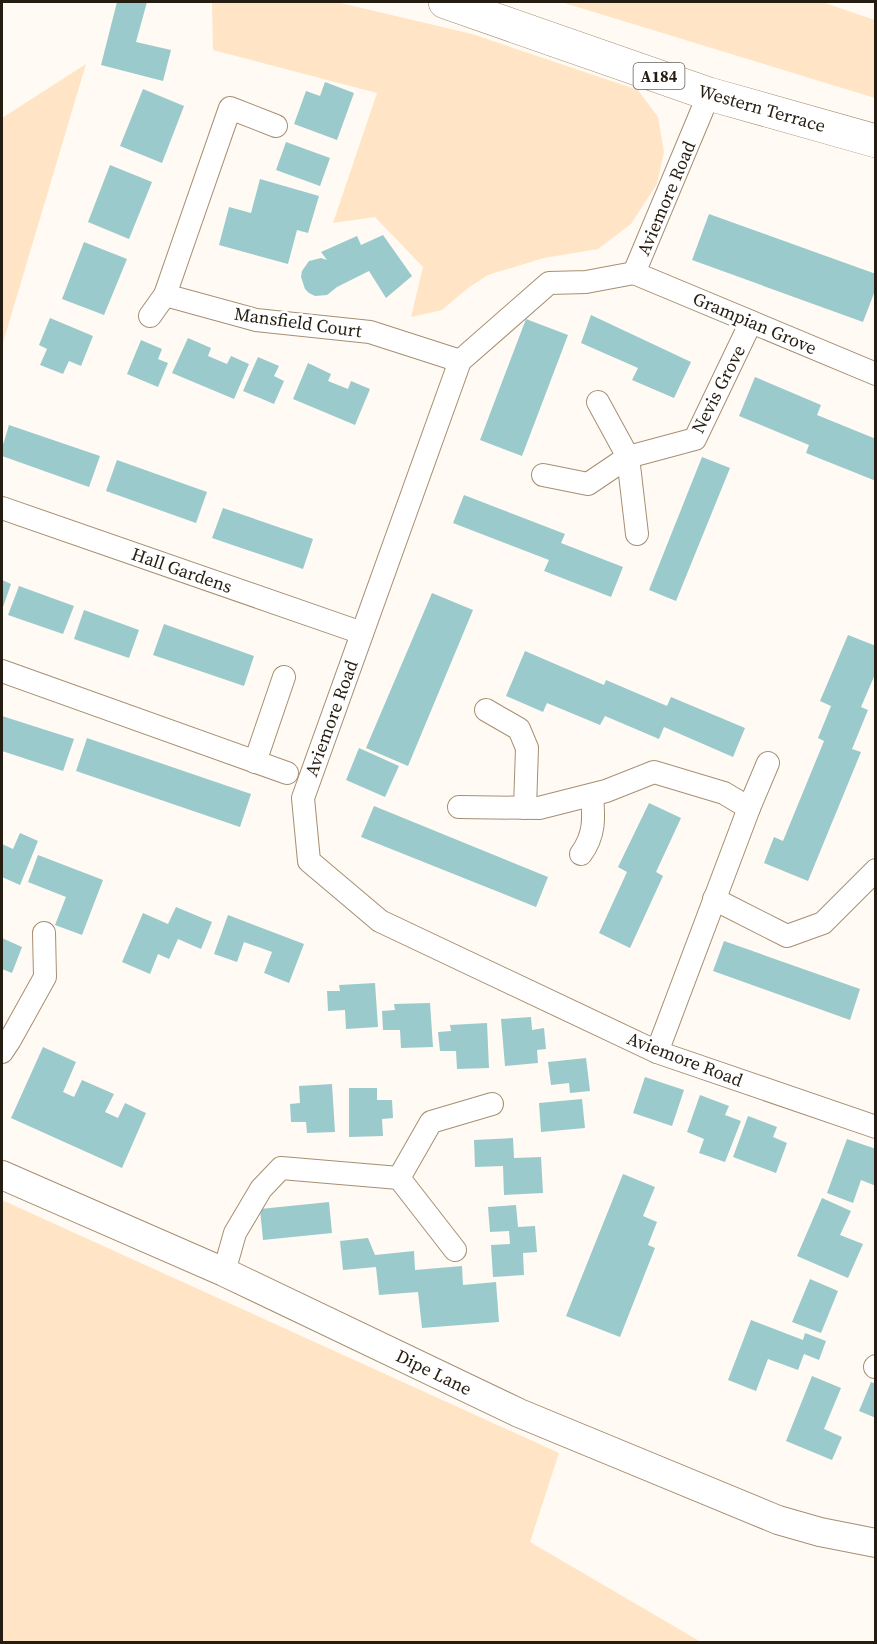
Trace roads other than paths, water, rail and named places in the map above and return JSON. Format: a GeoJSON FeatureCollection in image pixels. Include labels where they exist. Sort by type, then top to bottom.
{"type":"FeatureCollection","features":[{"type":"Feature","properties":{"kind":"main road","name":"Western Terrace"},"geometry":{"type":"LineString","coordinates":[[445,2],[709,94],[876,141]]}},
{"type":"Feature","properties":{"kind":"street","name":"Aviemore Road"},"geometry":{"type":"LineString","coordinates":[[709,94],[634,273],[586,282],[549,283],[460,361],[303,798],[309,861],[380,921],[657,1052],[876,1127]]}},
{"type":"Feature","properties":{"kind":"street"},"geometry":{"type":"LineString","coordinates":[[150,316],[165,296],[230,108],[276,126]]}},
{"type":"Feature","properties":{"kind":"street","name":"Grampian Grove"},"geometry":{"type":"LineString","coordinates":[[634,273],[876,374]]}},
{"type":"Feature","properties":{"kind":"street","name":"Mansfield Court"},"geometry":{"type":"LineString","coordinates":[[165,296],[256,320],[370,332],[460,361]]}},
{"type":"Feature","properties":{"kind":"street","name":"Nevis Grove"},"geometry":{"type":"LineString","coordinates":[[543,475],[588,484],[628,458],[695,439],[751,322]]}},
{"type":"Feature","properties":{"kind":"street"},"geometry":{"type":"LineString","coordinates":[[597,402],[628,458],[637,534]]}},
{"type":"Feature","properties":{"kind":"street","name":"Hall Gardens"},"geometry":{"type":"LineString","coordinates":[[2,508],[362,633]]}},
{"type":"Feature","properties":{"kind":"street"},"geometry":{"type":"LineString","coordinates":[[2,671],[287,773]]}},
{"type":"Feature","properties":{"kind":"street"},"geometry":{"type":"LineString","coordinates":[[255,762],[284,677]]}},
{"type":"Feature","properties":{"kind":"street"},"geometry":{"type":"LineString","coordinates":[[486,710],[519,729],[527,748],[525,808]]}},
{"type":"Feature","properties":{"kind":"street"},"geometry":{"type":"LineString","coordinates":[[657,1052],[748,808],[768,763]]}},
{"type":"Feature","properties":{"kind":"street"},"geometry":{"type":"LineString","coordinates":[[459,807],[539,808],[606,791],[654,772],[724,793],[748,808]]}},
{"type":"Feature","properties":{"kind":"street"},"geometry":{"type":"LineString","coordinates":[[581,854],[589,843],[594,819],[592,795]]}},
{"type":"Feature","properties":{"kind":"street"},"geometry":{"type":"LineString","coordinates":[[714,899],[787,936],[823,923],[876,870]]}},
{"type":"Feature","properties":{"kind":"street"},"geometry":{"type":"LineString","coordinates":[[2,1052],[45,977],[44,933]]}},
{"type":"Feature","properties":{"kind":"street"},"geometry":{"type":"LineString","coordinates":[[399,1178],[430,1122],[492,1104]]}},
{"type":"Feature","properties":{"kind":"street"},"geometry":{"type":"LineString","coordinates":[[224,1272],[235,1233],[261,1189],[281,1168],[399,1178],[455,1250]]}},
{"type":"Feature","properties":{"kind":"street","name":"Dipe Lane"},"geometry":{"type":"LineString","coordinates":[[2,1175],[224,1272],[519,1413],[778,1520],[820,1532],[876,1543]]}}]}
